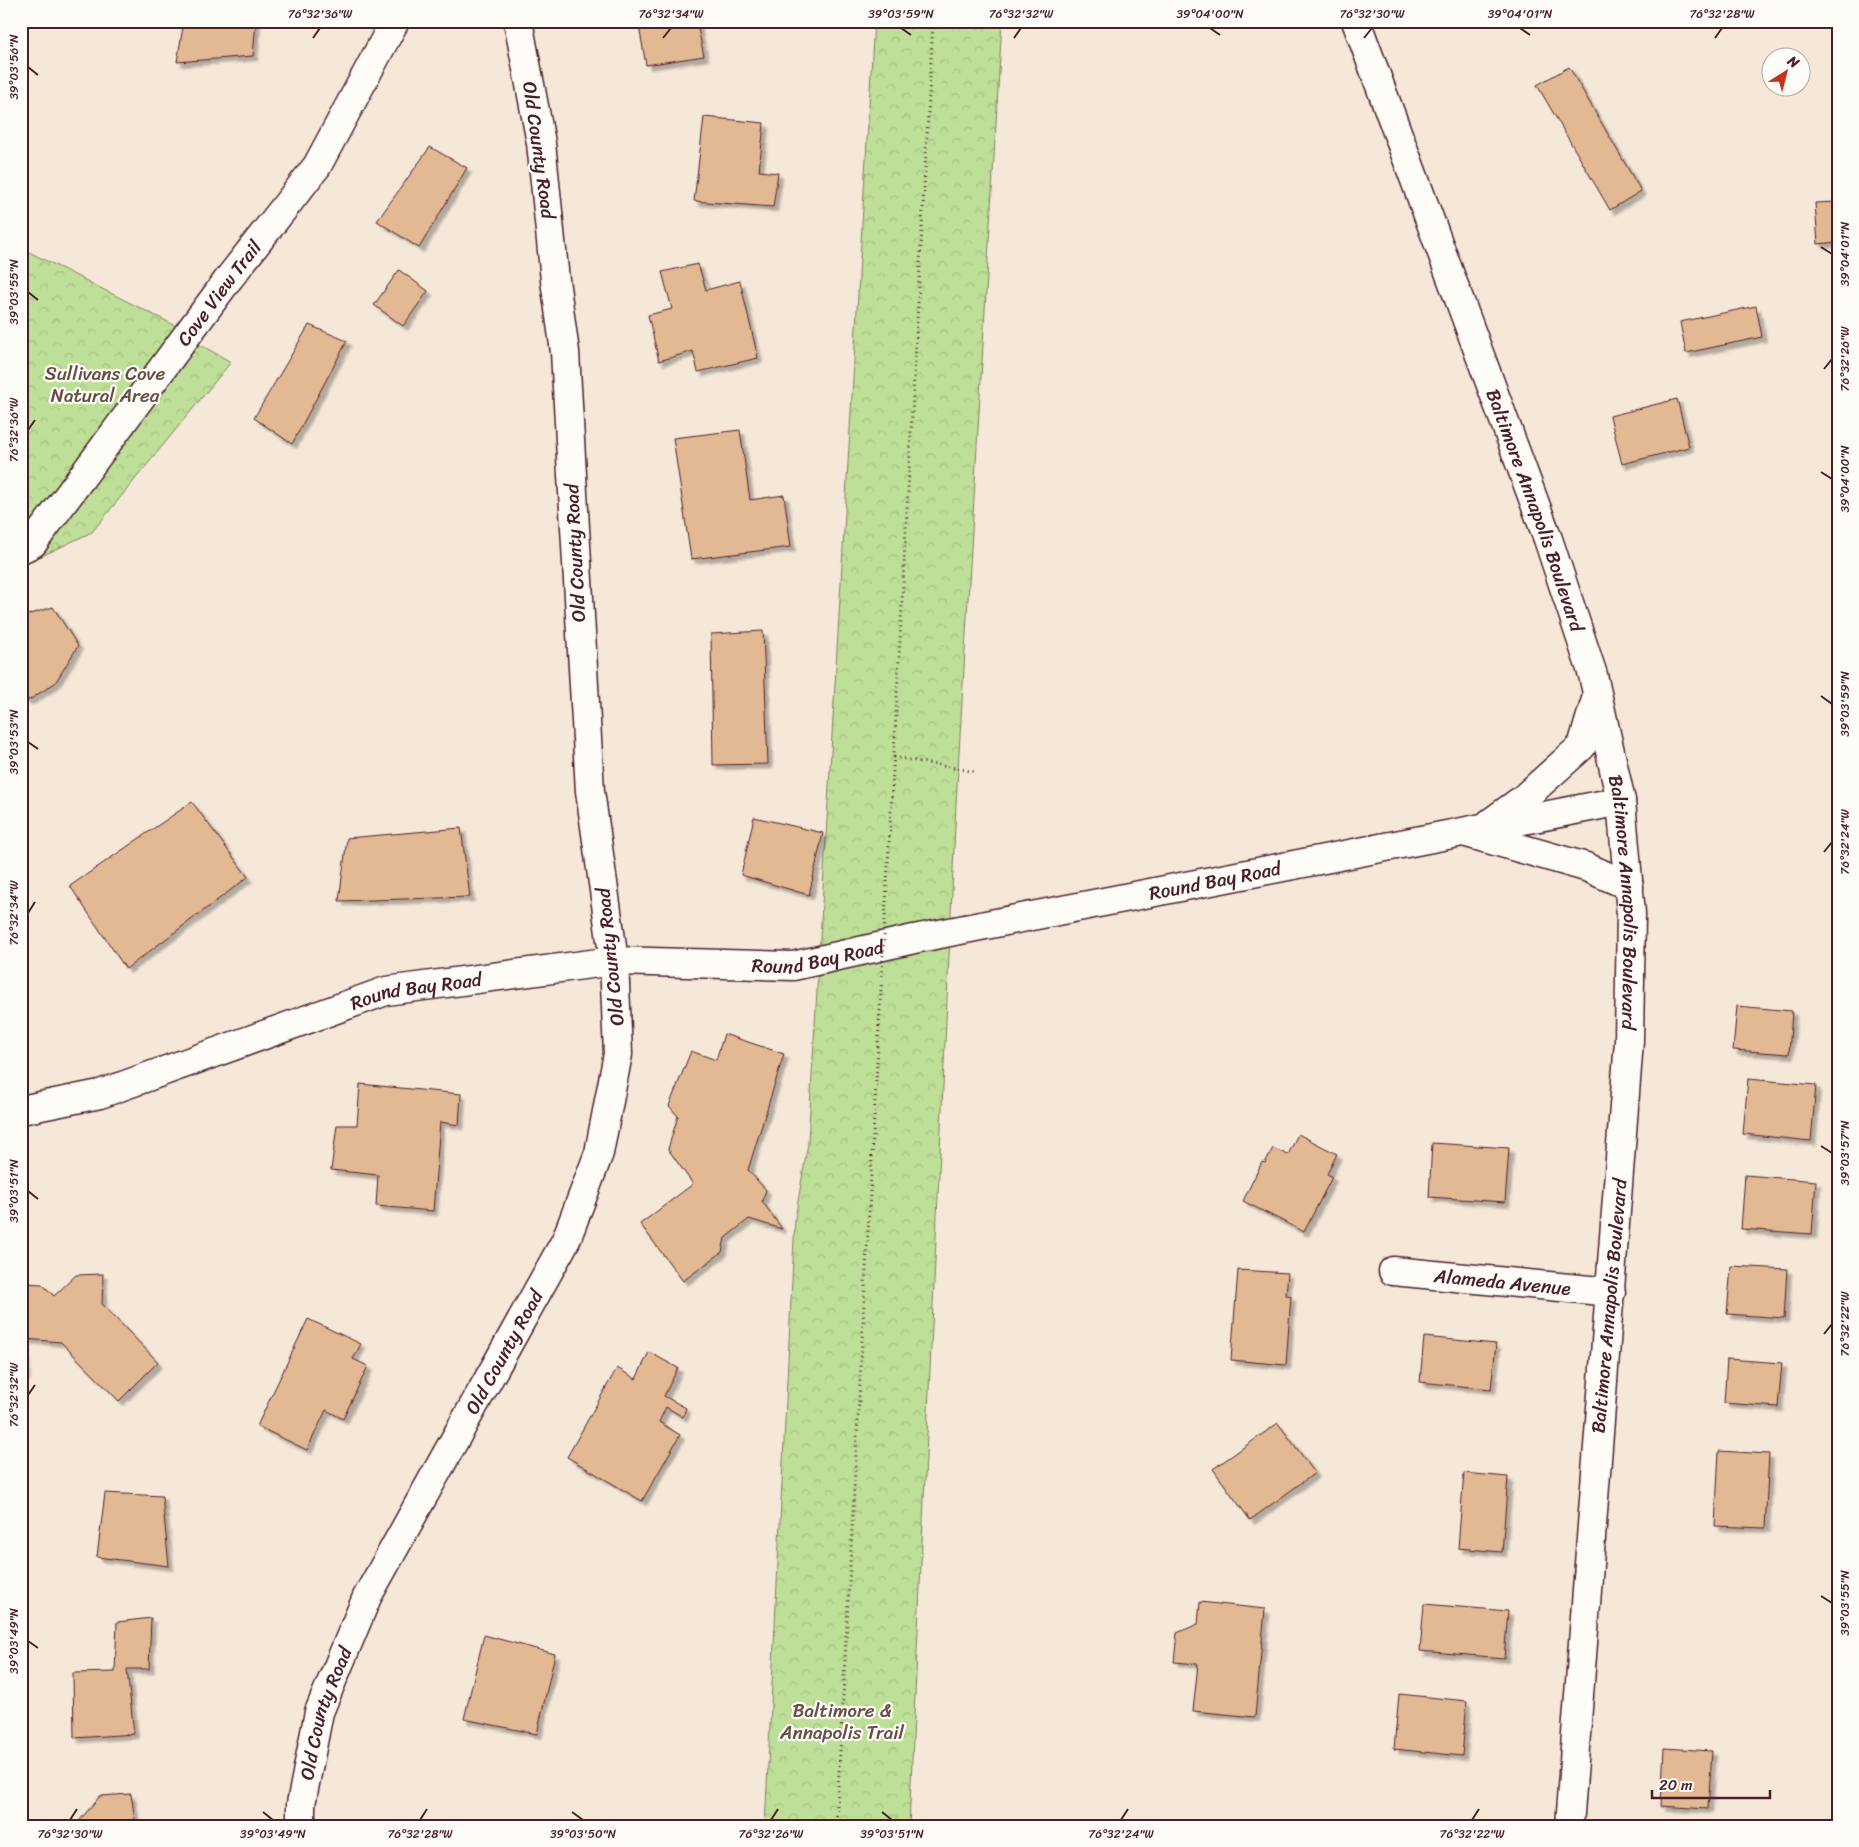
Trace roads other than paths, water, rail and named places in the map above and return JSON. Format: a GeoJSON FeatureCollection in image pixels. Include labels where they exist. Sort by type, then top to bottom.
{"type":"FeatureCollection","features":[{"type":"Feature","properties":{"kind":"street","name":"Cove View Trail"},"geometry":{"type":"LineString","coordinates":[[21,549],[32,543],[230,277],[317,166],[394,21]]}},
{"type":"Feature","properties":{"kind":"street","name":"Old County Road"},"geometry":{"type":"LineString","coordinates":[[301,1826],[301,1804],[319,1712],[364,1605],[566,1240],[599,1154],[618,1054],[614,961],[590,791],[565,352],[555,280],[541,143],[518,21]]}},
{"type":"Feature","properties":{"kind":"street","name":"Baltimore Annapolis Boulevard"},"geometry":{"type":"LineString","coordinates":[[1356,21],[1548,539],[1593,675],[1621,801],[1631,914],[1629,1040],[1570,1826]]}},
{"type":"Feature","properties":{"kind":"street"},"geometry":{"type":"LineString","coordinates":[[1474,830],[1523,799],[1582,746],[1598,695]]}},
{"type":"Feature","properties":{"kind":"street","name":"Round Bay Road"},"geometry":{"type":"LineString","coordinates":[[21,1110],[100,1094],[386,991],[614,961],[793,966],[914,938],[1621,801]]}},
{"type":"Feature","properties":{"kind":"street"},"geometry":{"type":"LineString","coordinates":[[1474,830],[1586,867],[1629,886]]}},
{"type":"Feature","properties":{"kind":"street","name":"Alameda Avenue"},"geometry":{"type":"LineString","coordinates":[[1393,1271],[1611,1292]]}},
{"type":"Feature","properties":{"kind":"park label","name":"Sullivans Cove Natural Area"},"geometry":{"type":"Point","coordinates":[105,384]}},
{"type":"Feature","properties":{"kind":"park label","name":"Baltimore & Annapolis Trail"},"geometry":{"type":"Point","coordinates":[842,1721]}}]}
